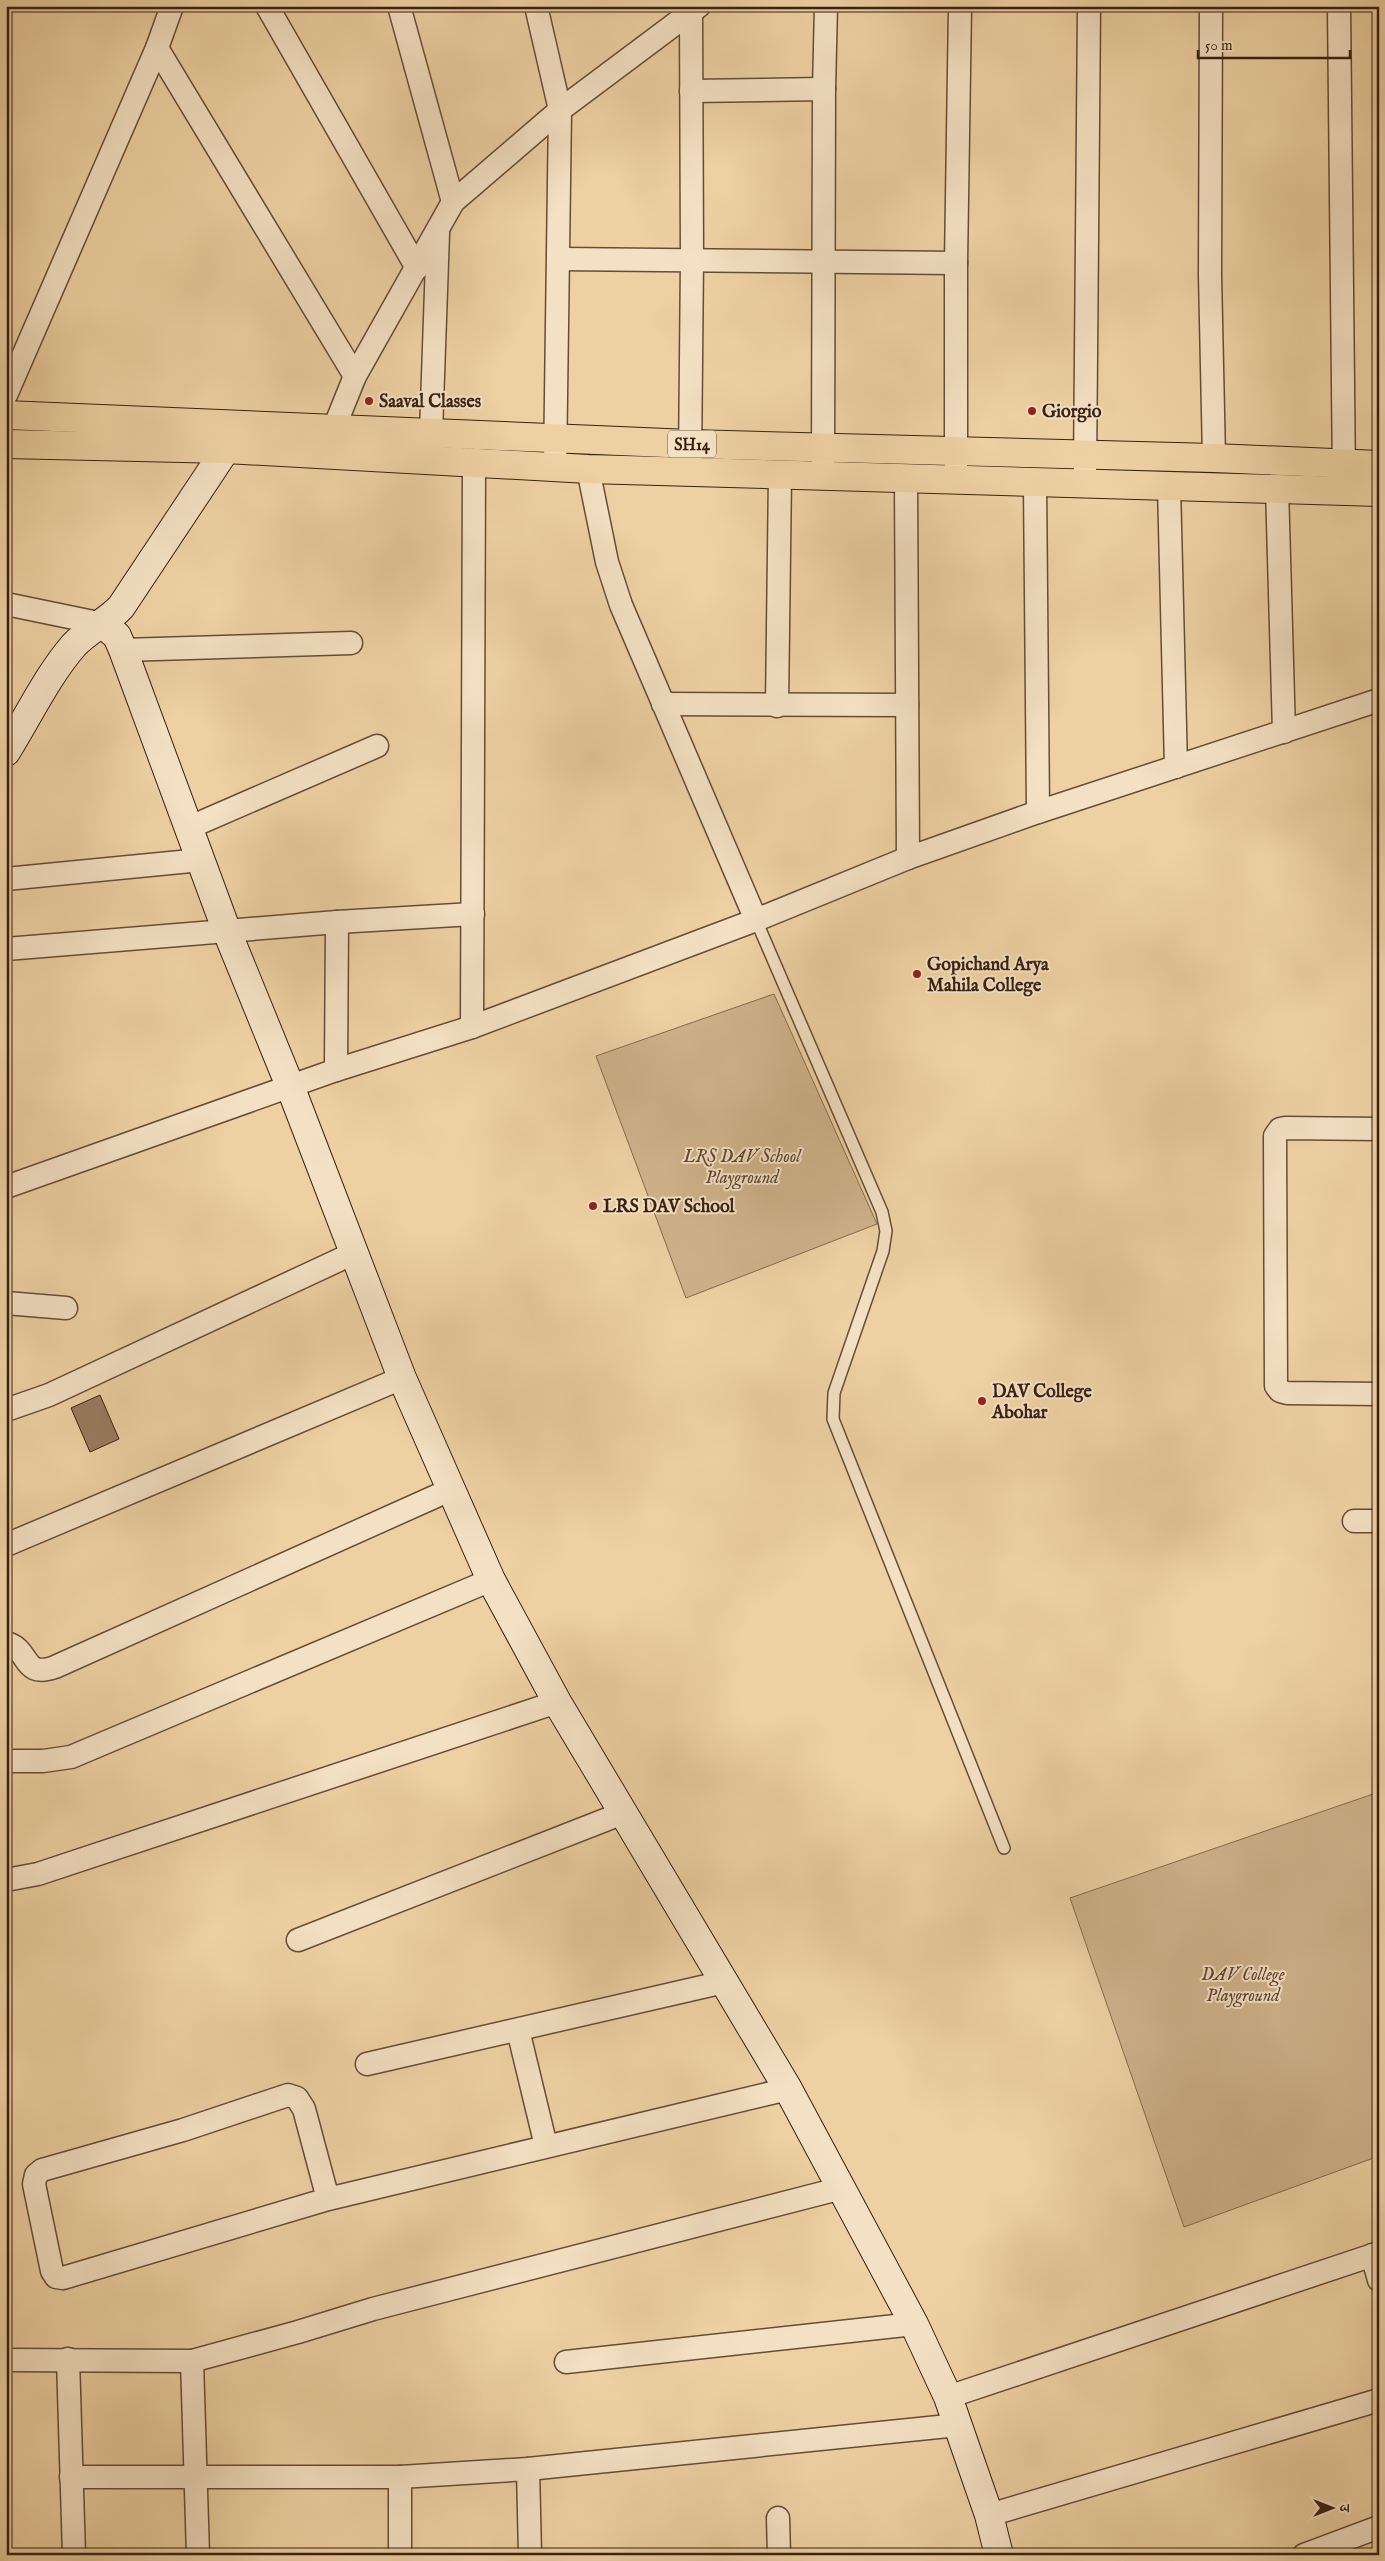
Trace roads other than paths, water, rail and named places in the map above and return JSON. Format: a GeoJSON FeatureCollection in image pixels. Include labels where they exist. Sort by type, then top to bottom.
{"type":"FeatureCollection","features":[{"type":"Feature","properties":{"kind":"main road","name":"SH14"},"geometry":{"type":"LineString","coordinates":[[6,415],[329,442],[474,464],[906,480],[1379,492]]}},
{"type":"Feature","properties":{"kind":"main road","name":"SH14"},"geometry":{"type":"LineString","coordinates":[[6,444],[226,449],[431,433],[690,444],[1214,458],[1379,465]]}},
{"type":"Feature","properties":{"kind":"street"},"geometry":{"type":"LineString","coordinates":[[6,395],[157,48],[172,6]]}},
{"type":"Feature","properties":{"kind":"street"},"geometry":{"type":"LineString","coordinates":[[267,6],[417,268]]}},
{"type":"Feature","properties":{"kind":"street"},"geometry":{"type":"LineString","coordinates":[[399,6],[453,202]]}},
{"type":"Feature","properties":{"kind":"street"},"geometry":{"type":"LineString","coordinates":[[536,6],[560,110],[555,468]]}},
{"type":"Feature","properties":{"kind":"street"},"geometry":{"type":"LineString","coordinates":[[823,476],[826,6]]}},
{"type":"Feature","properties":{"kind":"street"},"geometry":{"type":"LineString","coordinates":[[956,480],[956,263],[960,6]]}},
{"type":"Feature","properties":{"kind":"street"},"geometry":{"type":"LineString","coordinates":[[1085,485],[1088,6]]}},
{"type":"Feature","properties":{"kind":"street"},"geometry":{"type":"LineString","coordinates":[[1211,6],[1210,275],[1214,458]]}},
{"type":"Feature","properties":{"kind":"street"},"geometry":{"type":"LineString","coordinates":[[1339,6],[1344,490]]}},
{"type":"Feature","properties":{"kind":"street"},"geometry":{"type":"LineString","coordinates":[[329,442],[355,376],[453,202],[560,110],[695,9]]}},
{"type":"Feature","properties":{"kind":"street"},"geometry":{"type":"LineString","coordinates":[[690,473],[691,91],[695,9]]}},
{"type":"Feature","properties":{"kind":"street"},"geometry":{"type":"LineString","coordinates":[[157,48],[355,376]]}},
{"type":"Feature","properties":{"kind":"street"},"geometry":{"type":"LineString","coordinates":[[691,91],[824,89]]}},
{"type":"Feature","properties":{"kind":"street"},"geometry":{"type":"LineString","coordinates":[[431,433],[438,230]]}},
{"type":"Feature","properties":{"kind":"street"},"geometry":{"type":"LineString","coordinates":[[559,259],[825,260],[956,263]]}},
{"type":"Feature","properties":{"kind":"street"},"geometry":{"type":"LineString","coordinates":[[6,752],[16,719],[85,634],[103,624],[121,607],[226,449]]}},
{"type":"Feature","properties":{"kind":"street"},"geometry":{"type":"LineString","coordinates":[[472,1027],[474,464]]}},
{"type":"Feature","properties":{"kind":"street"},"geometry":{"type":"LineString","coordinates":[[588,469],[610,570],[621,605],[756,920]]}},
{"type":"Feature","properties":{"kind":"street"},"geometry":{"type":"LineString","coordinates":[[777,706],[780,475]]}},
{"type":"Feature","properties":{"kind":"street"},"geometry":{"type":"LineString","coordinates":[[906,480],[908,858]]}},
{"type":"Feature","properties":{"kind":"street"},"geometry":{"type":"LineString","coordinates":[[1035,483],[1038,812]]}},
{"type":"Feature","properties":{"kind":"street"},"geometry":{"type":"LineString","coordinates":[[1169,486],[1176,767]]}},
{"type":"Feature","properties":{"kind":"street"},"geometry":{"type":"LineString","coordinates":[[1277,488],[1284,732]]}},
{"type":"Feature","properties":{"kind":"street"},"geometry":{"type":"LineString","coordinates":[[6,604],[103,624],[116,636],[123,650],[226,929],[290,1086],[402,1378],[491,1580],[557,1702],[788,2089],[914,2324],[948,2397],[989,2515],[999,2555]]}},
{"type":"Feature","properties":{"kind":"street"},"geometry":{"type":"LineString","coordinates":[[123,650],[351,643]]}},
{"type":"Feature","properties":{"kind":"street"},"geometry":{"type":"LineString","coordinates":[[6,1187],[336,1070],[472,1027],[756,920],[908,858],[1038,812],[1379,700]]}},
{"type":"Feature","properties":{"kind":"street"},"geometry":{"type":"LineString","coordinates":[[663,704],[907,706]]}},
{"type":"Feature","properties":{"kind":"street"},"geometry":{"type":"LineString","coordinates":[[188,828],[378,746]]}},
{"type":"Feature","properties":{"kind":"street"},"geometry":{"type":"LineString","coordinates":[[6,880],[201,860]]}},
{"type":"Feature","properties":{"kind":"street"},"geometry":{"type":"LineString","coordinates":[[6,949],[226,929],[473,914]]}},
{"type":"Feature","properties":{"kind":"street"},"geometry":{"type":"LineString","coordinates":[[336,1070],[337,922]]}},
{"type":"Feature","properties":{"kind":"street"},"geometry":{"type":"LineString","coordinates":[[1379,1129],[1280,1129],[1275,1136],[1275,1155],[1276,1386],[1280,1391],[1287,1393],[1379,1394]]}},
{"type":"Feature","properties":{"kind":"street"},"geometry":{"type":"LineString","coordinates":[[6,1410],[49,1395],[354,1253]]}},
{"type":"Feature","properties":{"kind":"street"},"geometry":{"type":"LineString","coordinates":[[6,1303],[66,1308]]}},
{"type":"Feature","properties":{"kind":"street"},"geometry":{"type":"LineString","coordinates":[[6,1545],[402,1378]]}},
{"type":"Feature","properties":{"kind":"street"},"geometry":{"type":"LineString","coordinates":[[6,1644],[18,1649],[32,1668],[38,1671],[55,1667],[452,1489]]}},
{"type":"Feature","properties":{"kind":"street"},"geometry":{"type":"LineString","coordinates":[[1354,1521],[1379,1521]]}},
{"type":"Feature","properties":{"kind":"street"},"geometry":{"type":"LineString","coordinates":[[6,1761],[43,1761],[71,1757],[491,1580]]}},
{"type":"Feature","properties":{"kind":"street"},"geometry":{"type":"LineString","coordinates":[[6,1880],[38,1874],[557,1702]]}},
{"type":"Feature","properties":{"kind":"street"},"geometry":{"type":"LineString","coordinates":[[298,1940],[623,1813]]}},
{"type":"Feature","properties":{"kind":"street"},"geometry":{"type":"LineString","coordinates":[[367,2064],[724,1982]]}},
{"type":"Feature","properties":{"kind":"street"},"geometry":{"type":"LineString","coordinates":[[518,2030],[546,2146]]}},
{"type":"Feature","properties":{"kind":"street"},"geometry":{"type":"LineString","coordinates":[[328,2199],[304,2108],[298,2098],[288,2095],[183,2130],[42,2170],[36,2175],[34,2184],[52,2271],[56,2277],[63,2278],[328,2199],[788,2089]]}},
{"type":"Feature","properties":{"kind":"street"},"geometry":{"type":"LineString","coordinates":[[6,2360],[192,2361],[373,2309],[842,2188]]}},
{"type":"Feature","properties":{"kind":"street"},"geometry":{"type":"LineString","coordinates":[[948,2397],[1375,2254],[1379,2280]]}},
{"type":"Feature","properties":{"kind":"street"},"geometry":{"type":"LineString","coordinates":[[566,2362],[914,2324]]}},
{"type":"Feature","properties":{"kind":"street"},"geometry":{"type":"LineString","coordinates":[[68,2359],[74,2555]]}},
{"type":"Feature","properties":{"kind":"street"},"geometry":{"type":"LineString","coordinates":[[192,2361],[198,2555]]}},
{"type":"Feature","properties":{"kind":"street"},"geometry":{"type":"LineString","coordinates":[[989,2515],[1379,2400]]}},
{"type":"Feature","properties":{"kind":"street"},"geometry":{"type":"LineString","coordinates":[[72,2477],[400,2477],[528,2469],[774,2442],[958,2425]]}},
{"type":"Feature","properties":{"kind":"street"},"geometry":{"type":"LineString","coordinates":[[528,2469],[530,2555]]}},
{"type":"Feature","properties":{"kind":"street"},"geometry":{"type":"LineString","coordinates":[[400,2477],[400,2555]]}},
{"type":"Feature","properties":{"kind":"street"},"geometry":{"type":"LineString","coordinates":[[778,2518],[779,2555]]}},
{"type":"Feature","properties":{"kind":"street"},"geometry":{"type":"LineString","coordinates":[[1304,2555],[1330,2550],[1379,2527]]}},
{"type":"Feature","properties":{"kind":"lane"},"geometry":{"type":"LineString","coordinates":[[756,920],[882,1212],[886,1231],[883,1251],[834,1394],[834,1419],[1004,1848]]}},
{"type":"Feature","properties":{"kind":"place","name":"Saaval Classes"},"geometry":{"type":"Point","coordinates":[369,401]}},
{"type":"Feature","properties":{"kind":"place","name":"Giorgio"},"geometry":{"type":"Point","coordinates":[1032,411]}},
{"type":"Feature","properties":{"kind":"place","name":"Gopichand Arya Mahila College"},"geometry":{"type":"Point","coordinates":[917,974]}},
{"type":"Feature","properties":{"kind":"place","name":"LRS DAV School"},"geometry":{"type":"Point","coordinates":[593,1206]}},
{"type":"Feature","properties":{"kind":"place","name":"DAV College Abohar"},"geometry":{"type":"Point","coordinates":[982,1401]}},
{"type":"Feature","properties":{"kind":"park label","name":"LRS DAV School Playground"},"geometry":{"type":"Point","coordinates":[742,1166]}},
{"type":"Feature","properties":{"kind":"park label","name":"DAV College Playground"},"geometry":{"type":"Point","coordinates":[1243,1984]}}]}
